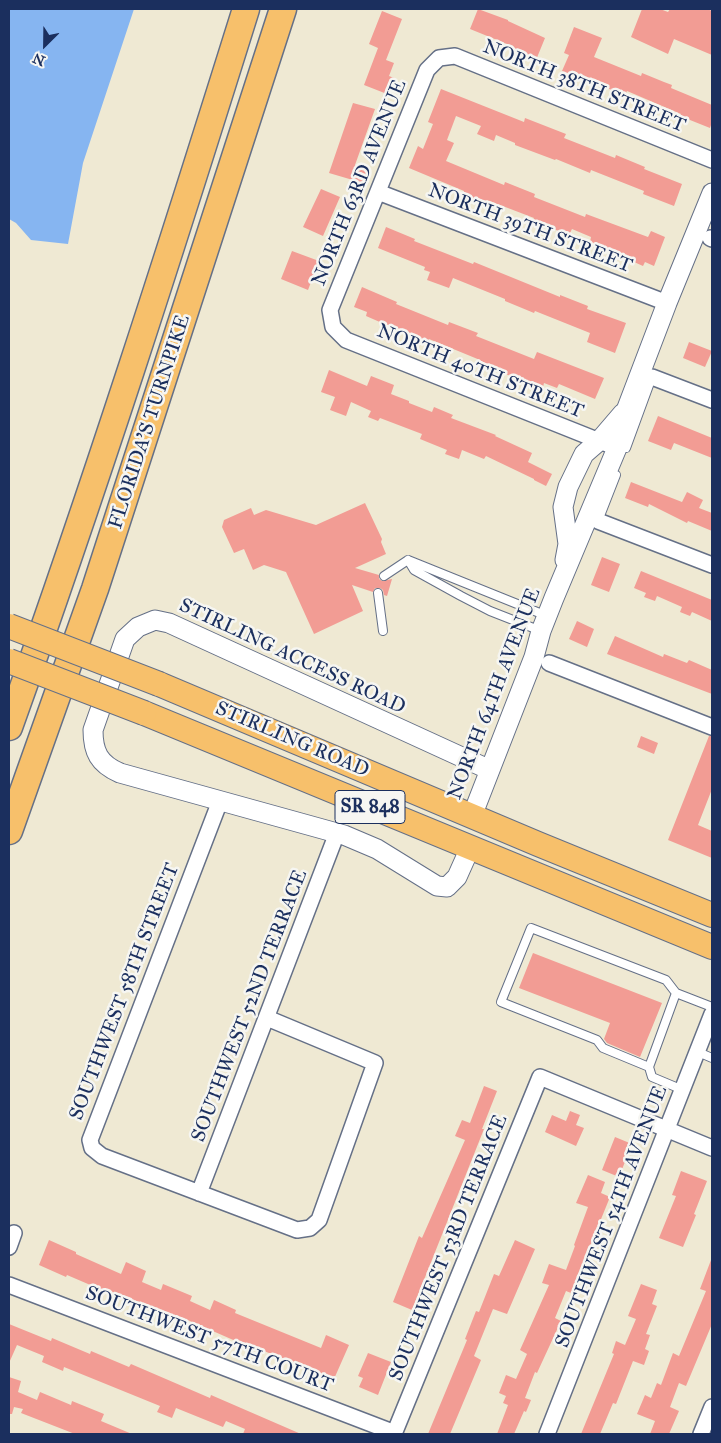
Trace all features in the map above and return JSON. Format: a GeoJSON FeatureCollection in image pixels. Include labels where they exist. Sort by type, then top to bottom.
{"type":"FeatureCollection","features":[{"type":"Feature","properties":{"kind":"highway","name":"FLORIDA'S TURNPIKE"},"geometry":{"type":"LineString","coordinates":[[9,727],[63,575],[189,192],[246,9]]}},
{"type":"Feature","properties":{"kind":"highway","name":"FLORIDA'S TURNPIKE"},"geometry":{"type":"LineString","coordinates":[[9,832],[98,579],[283,9]]}},
{"type":"Feature","properties":{"kind":"main road","name":"STIRLING ROAD"},"geometry":{"type":"LineString","coordinates":[[9,626],[159,684],[712,915]]}},
{"type":"Feature","properties":{"kind":"main road","name":"STIRLING ROAD"},"geometry":{"type":"LineString","coordinates":[[9,660],[144,713],[712,947]]}},
{"type":"Feature","properties":{"kind":"street","name":"NORTH 38TH STREET"},"geometry":{"type":"LineString","coordinates":[[439,58],[455,56],[712,160]]}},
{"type":"Feature","properties":{"kind":"street","name":"NORTH 63RD AVENUE"},"geometry":{"type":"LineString","coordinates":[[333,327],[330,310],[427,70],[439,58]]}},
{"type":"Feature","properties":{"kind":"street","name":"NORTH 39TH STREET"},"geometry":{"type":"LineString","coordinates":[[378,192],[667,303]]}},
{"type":"Feature","properties":{"kind":"street","name":"NORTH 64TH AVENUE"},"geometry":{"type":"LineString","coordinates":[[472,816],[534,657],[544,624],[619,453],[627,408],[712,193]]}},
{"type":"Feature","properties":{"kind":"street","name":"NORTH 40TH STREET"},"geometry":{"type":"LineString","coordinates":[[333,327],[346,340],[599,441],[619,453]]}},
{"type":"Feature","properties":{"kind":"street"},"geometry":{"type":"LineString","coordinates":[[652,377],[712,400]]}},
{"type":"Feature","properties":{"kind":"street","name":"NORTH 64TH AVENUE"},"geometry":{"type":"LineString","coordinates":[[560,587],[568,544],[563,507],[568,487],[584,454],[599,441],[627,408]]}},
{"type":"Feature","properties":{"kind":"street"},"geometry":{"type":"LineString","coordinates":[[598,521],[712,564]]}},
{"type":"Feature","properties":{"kind":"street","name":"STIRLING ACCESS ROAD"},"geometry":{"type":"LineString","coordinates":[[470,848],[456,877],[447,887],[437,886],[377,849],[337,833],[120,773],[109,768],[99,757],[93,745],[93,730],[125,639],[138,627],[155,620],[169,623],[490,770]]}},
{"type":"Feature","properties":{"kind":"street"},"geometry":{"type":"LineString","coordinates":[[549,663],[712,727]]}},
{"type":"Feature","properties":{"kind":"street","name":"SOUTHWEST 58TH STREET"},"geometry":{"type":"LineString","coordinates":[[220,800],[90,1140],[92,1148],[102,1156],[297,1230],[310,1228],[319,1220],[375,1063],[267,1018]]}},
{"type":"Feature","properties":{"kind":"street","name":"SOUTHWEST 52ND TERRACE"},"geometry":{"type":"LineString","coordinates":[[200,1193],[337,833]]}},
{"type":"Feature","properties":{"kind":"street","name":"SOUTHWEST 54TH AVENUE"},"geometry":{"type":"LineString","coordinates":[[548,1434],[712,1014]]}},
{"type":"Feature","properties":{"kind":"street","name":"SOUTHWEST 53RD TERRACE"},"geometry":{"type":"LineString","coordinates":[[395,1434],[540,1077],[668,1130]]}},
{"type":"Feature","properties":{"kind":"street"},"geometry":{"type":"LineString","coordinates":[[668,1130],[712,1148]]}},
{"type":"Feature","properties":{"kind":"street","name":"SOUTHWEST 57TH COURT"},"geometry":{"type":"LineString","coordinates":[[9,1285],[395,1434]]}},
{"type":"Feature","properties":{"kind":"lane"},"geometry":{"type":"LineString","coordinates":[[619,453],[652,377]]}},
{"type":"Feature","properties":{"kind":"lane"},"geometry":{"type":"LineString","coordinates":[[598,521],[618,467]]}},
{"type":"Feature","properties":{"kind":"lane"},"geometry":{"type":"LineString","coordinates":[[384,576],[408,560]]}},
{"type":"Feature","properties":{"kind":"lane"},"geometry":{"type":"LineString","coordinates":[[408,560],[496,596],[544,624]]}},
{"type":"Feature","properties":{"kind":"lane"},"geometry":{"type":"LineString","coordinates":[[408,560],[414,570],[490,611],[544,624]]}},
{"type":"Feature","properties":{"kind":"lane"},"geometry":{"type":"LineString","coordinates":[[378,593],[383,631]]}},
{"type":"Feature","properties":{"kind":"lane"},"geometry":{"type":"LineString","coordinates":[[490,611],[496,596]]}},
{"type":"Feature","properties":{"kind":"lane"},"geometry":{"type":"LineString","coordinates":[[649,1067],[603,1048],[597,1040],[501,1002],[531,928],[666,980],[676,993],[712,1007]]}},
{"type":"Feature","properties":{"kind":"lane"},"geometry":{"type":"LineString","coordinates":[[676,993],[649,1067],[652,1077],[683,1090]]}},
{"type":"Feature","properties":{"kind":"lane"},"geometry":{"type":"LineString","coordinates":[[698,1052],[712,1058]]}},
{"type":"Feature","properties":{"kind":"water"},"geometry":{"type":"Polygon","coordinates":[[[9,9],[134,9],[83,163],[68,244],[31,240],[16,223],[9,219],[9,9]]]}},
{"type":"Feature","properties":{"kind":"building"},"geometry":{"type":"Polygon","coordinates":[[[478,9],[508,20],[545,38],[536,60],[506,46],[507,44],[470,29],[478,9]]]}},
{"type":"Feature","properties":{"kind":"building"},"geometry":{"type":"Polygon","coordinates":[[[642,9],[660,9],[668,12],[670,9],[707,9],[712,11],[712,55],[674,39],[668,54],[631,37],[642,9]]]}},
{"type":"Feature","properties":{"kind":"building"},"geometry":{"type":"Polygon","coordinates":[[[382,11],[402,19],[386,60],[394,63],[389,76],[394,78],[387,94],[364,85],[378,48],[369,44],[382,11]]]}},
{"type":"Feature","properties":{"kind":"building"},"geometry":{"type":"Polygon","coordinates":[[[574,27],[602,38],[594,57],[641,76],[642,73],[672,85],[671,88],[712,105],[710,128],[627,91],[625,95],[562,71],[569,55],[564,53],[574,27]]]}},
{"type":"Feature","properties":{"kind":"building"},"geometry":{"type":"Polygon","coordinates":[[[441,89],[524,122],[525,118],[566,134],[564,138],[615,158],[616,155],[645,167],[644,169],[682,184],[674,206],[643,194],[644,191],[591,170],[590,173],[515,145],[515,143],[496,135],[494,141],[477,134],[481,126],[456,116],[447,140],[454,143],[446,161],[504,185],[505,182],[535,194],[534,197],[585,217],[586,214],[648,237],[651,231],[665,237],[654,266],[645,262],[643,266],[634,262],[635,259],[590,242],[591,237],[572,229],[569,235],[533,221],[534,218],[487,200],[486,204],[463,195],[464,191],[409,168],[418,146],[423,149],[433,124],[428,122],[441,89]]]}},
{"type":"Feature","properties":{"kind":"building"},"geometry":{"type":"Polygon","coordinates":[[[353,103],[375,109],[355,165],[368,169],[363,183],[329,173],[353,103]]]}},
{"type":"Feature","properties":{"kind":"building"},"geometry":{"type":"Polygon","coordinates":[[[321,189],[340,197],[323,236],[303,227],[321,189]]]}},
{"type":"Feature","properties":{"kind":"building"},"geometry":{"type":"Polygon","coordinates":[[[386,227],[415,239],[414,241],[473,264],[474,262],[560,297],[560,295],[588,306],[587,309],[626,323],[615,353],[587,342],[590,333],[535,311],[534,313],[453,278],[449,288],[427,280],[430,272],[424,270],[425,267],[378,248],[386,227]]]}},
{"type":"Feature","properties":{"kind":"building"},"geometry":{"type":"Polygon","coordinates":[[[292,251],[319,261],[308,290],[281,279],[292,251]]]}},
{"type":"Feature","properties":{"kind":"building"},"geometry":{"type":"Polygon","coordinates":[[[362,287],[397,302],[396,304],[448,325],[449,322],[478,333],[476,336],[534,359],[537,352],[604,378],[595,399],[559,384],[557,388],[544,383],[543,387],[526,380],[525,382],[479,363],[480,360],[429,339],[428,343],[366,316],[367,312],[354,307],[362,287]]]}},
{"type":"Feature","properties":{"kind":"building"},"geometry":{"type":"Polygon","coordinates":[[[689,342],[712,351],[705,367],[683,358],[689,342]]]}},
{"type":"Feature","properties":{"kind":"building"},"geometry":{"type":"Polygon","coordinates":[[[329,370],[367,386],[371,376],[394,385],[391,394],[409,401],[409,403],[432,412],[434,407],[453,415],[451,418],[496,435],[532,453],[528,462],[552,474],[546,486],[486,456],[484,459],[462,450],[459,459],[445,454],[447,450],[420,439],[422,434],[380,418],[378,421],[368,417],[371,411],[351,402],[346,416],[330,410],[335,397],[321,392],[329,370]]]}},
{"type":"Feature","properties":{"kind":"building"},"geometry":{"type":"Polygon","coordinates":[[[658,416],[712,438],[712,458],[674,443],[671,450],[648,441],[658,416]]]}},
{"type":"Feature","properties":{"kind":"building"},"geometry":{"type":"Polygon","coordinates":[[[631,482],[682,502],[687,492],[703,500],[699,508],[712,513],[712,531],[688,521],[687,523],[649,504],[648,507],[625,498],[631,482]]]}},
{"type":"Feature","properties":{"kind":"building"},"geometry":{"type":"Polygon","coordinates":[[[365,503],[382,539],[381,542],[386,554],[355,568],[379,575],[379,579],[382,581],[392,579],[387,596],[384,595],[383,590],[380,588],[375,588],[373,592],[352,585],[363,611],[314,634],[286,572],[264,565],[253,570],[244,549],[234,553],[222,527],[224,520],[251,508],[254,515],[266,510],[316,525],[365,503]]]}},
{"type":"Feature","properties":{"kind":"building"},"geometry":{"type":"Polygon","coordinates":[[[602,557],[620,564],[609,592],[591,585],[602,557]]]}},
{"type":"Feature","properties":{"kind":"building"},"geometry":{"type":"Polygon","coordinates":[[[641,571],[712,600],[712,621],[692,612],[690,616],[680,612],[682,607],[657,596],[655,601],[644,597],[646,593],[634,588],[641,571]]]}},
{"type":"Feature","properties":{"kind":"building"},"geometry":{"type":"Polygon","coordinates":[[[577,621],[594,629],[587,647],[569,639],[577,621]]]}},
{"type":"Feature","properties":{"kind":"building"},"geometry":{"type":"Polygon","coordinates":[[[615,636],[663,657],[664,654],[687,663],[689,660],[712,670],[712,694],[607,654],[615,636]]]}},
{"type":"Feature","properties":{"kind":"building"},"geometry":{"type":"Polygon","coordinates":[[[641,736],[658,743],[654,754],[637,747],[641,736]]]}},
{"type":"Feature","properties":{"kind":"building"},"geometry":{"type":"Polygon","coordinates":[[[709,736],[712,736],[712,789],[698,825],[712,831],[712,858],[668,840],[709,736]]]}},
{"type":"Feature","properties":{"kind":"building"},"geometry":{"type":"Polygon","coordinates":[[[533,953],[662,1003],[640,1057],[607,1043],[604,1039],[610,1023],[519,988],[533,953]]]}},
{"type":"Feature","properties":{"kind":"building"},"geometry":{"type":"Polygon","coordinates":[[[484,1086],[497,1091],[482,1129],[484,1129],[412,1310],[393,1302],[419,1236],[422,1238],[465,1140],[455,1136],[462,1120],[470,1123],[484,1086]]]}},
{"type":"Feature","properties":{"kind":"building"},"geometry":{"type":"Polygon","coordinates":[[[570,1111],[580,1115],[576,1125],[584,1128],[576,1146],[545,1132],[552,1115],[566,1121],[570,1111]]]}},
{"type":"Feature","properties":{"kind":"building"},"geometry":{"type":"Polygon","coordinates":[[[615,1137],[632,1144],[619,1177],[602,1170],[615,1137]]]}},
{"type":"Feature","properties":{"kind":"building"},"geometry":{"type":"Polygon","coordinates":[[[681,1171],[707,1181],[683,1247],[659,1238],[676,1196],[672,1195],[681,1171]]]}},
{"type":"Feature","properties":{"kind":"building"},"geometry":{"type":"Polygon","coordinates":[[[588,1175],[605,1182],[601,1193],[610,1197],[571,1293],[566,1291],[555,1318],[561,1321],[537,1373],[535,1372],[525,1398],[531,1400],[526,1412],[524,1411],[514,1434],[497,1434],[508,1405],[503,1403],[506,1396],[499,1393],[506,1375],[516,1379],[527,1354],[520,1350],[549,1285],[542,1283],[549,1264],[566,1270],[588,1207],[576,1203],[588,1175]]]}},
{"type":"Feature","properties":{"kind":"building"},"geometry":{"type":"Polygon","coordinates":[[[49,1240],[121,1274],[126,1262],[146,1271],[142,1282],[161,1290],[163,1284],[192,1296],[190,1301],[210,1310],[214,1300],[236,1310],[235,1313],[321,1348],[326,1335],[349,1345],[334,1379],[264,1351],[263,1353],[183,1318],[182,1320],[145,1304],[144,1308],[39,1265],[49,1240]]]}},
{"type":"Feature","properties":{"kind":"building"},"geometry":{"type":"Polygon","coordinates":[[[515,1240],[535,1249],[507,1314],[493,1309],[474,1356],[481,1360],[450,1434],[428,1434],[467,1340],[465,1339],[476,1311],[479,1312],[494,1274],[499,1276],[515,1240]]]}},
{"type":"Feature","properties":{"kind":"building"},"geometry":{"type":"Polygon","coordinates":[[[711,1260],[712,1324],[686,1386],[679,1383],[670,1407],[679,1411],[669,1434],[650,1434],[655,1421],[637,1414],[645,1395],[651,1398],[657,1383],[661,1385],[673,1353],[679,1356],[706,1291],[700,1289],[711,1260]]]}},
{"type":"Feature","properties":{"kind":"building"},"geometry":{"type":"Polygon","coordinates":[[[641,1284],[657,1290],[652,1304],[657,1306],[646,1334],[650,1335],[645,1349],[649,1351],[644,1365],[633,1361],[616,1404],[613,1403],[600,1434],[581,1434],[614,1354],[612,1353],[616,1341],[625,1345],[636,1319],[628,1316],[641,1284]]]}},
{"type":"Feature","properties":{"kind":"building"},"geometry":{"type":"Polygon","coordinates":[[[9,1324],[51,1341],[52,1338],[90,1354],[91,1351],[129,1367],[131,1364],[210,1398],[211,1395],[301,1434],[243,1434],[245,1429],[226,1421],[223,1427],[176,1408],[172,1418],[157,1412],[160,1406],[64,1367],[63,1371],[42,1362],[44,1356],[17,1345],[9,1363],[9,1324]]]}},
{"type":"Feature","properties":{"kind":"building"},"geometry":{"type":"Polygon","coordinates":[[[368,1353],[391,1362],[378,1395],[359,1387],[363,1378],[358,1376],[368,1353]]]}},
{"type":"Feature","properties":{"kind":"building"},"geometry":{"type":"Polygon","coordinates":[[[9,1377],[21,1381],[18,1392],[37,1400],[40,1392],[71,1405],[72,1401],[104,1414],[101,1421],[132,1434],[75,1434],[21,1413],[23,1409],[14,1407],[12,1414],[9,1414],[9,1377]]]}}]}
